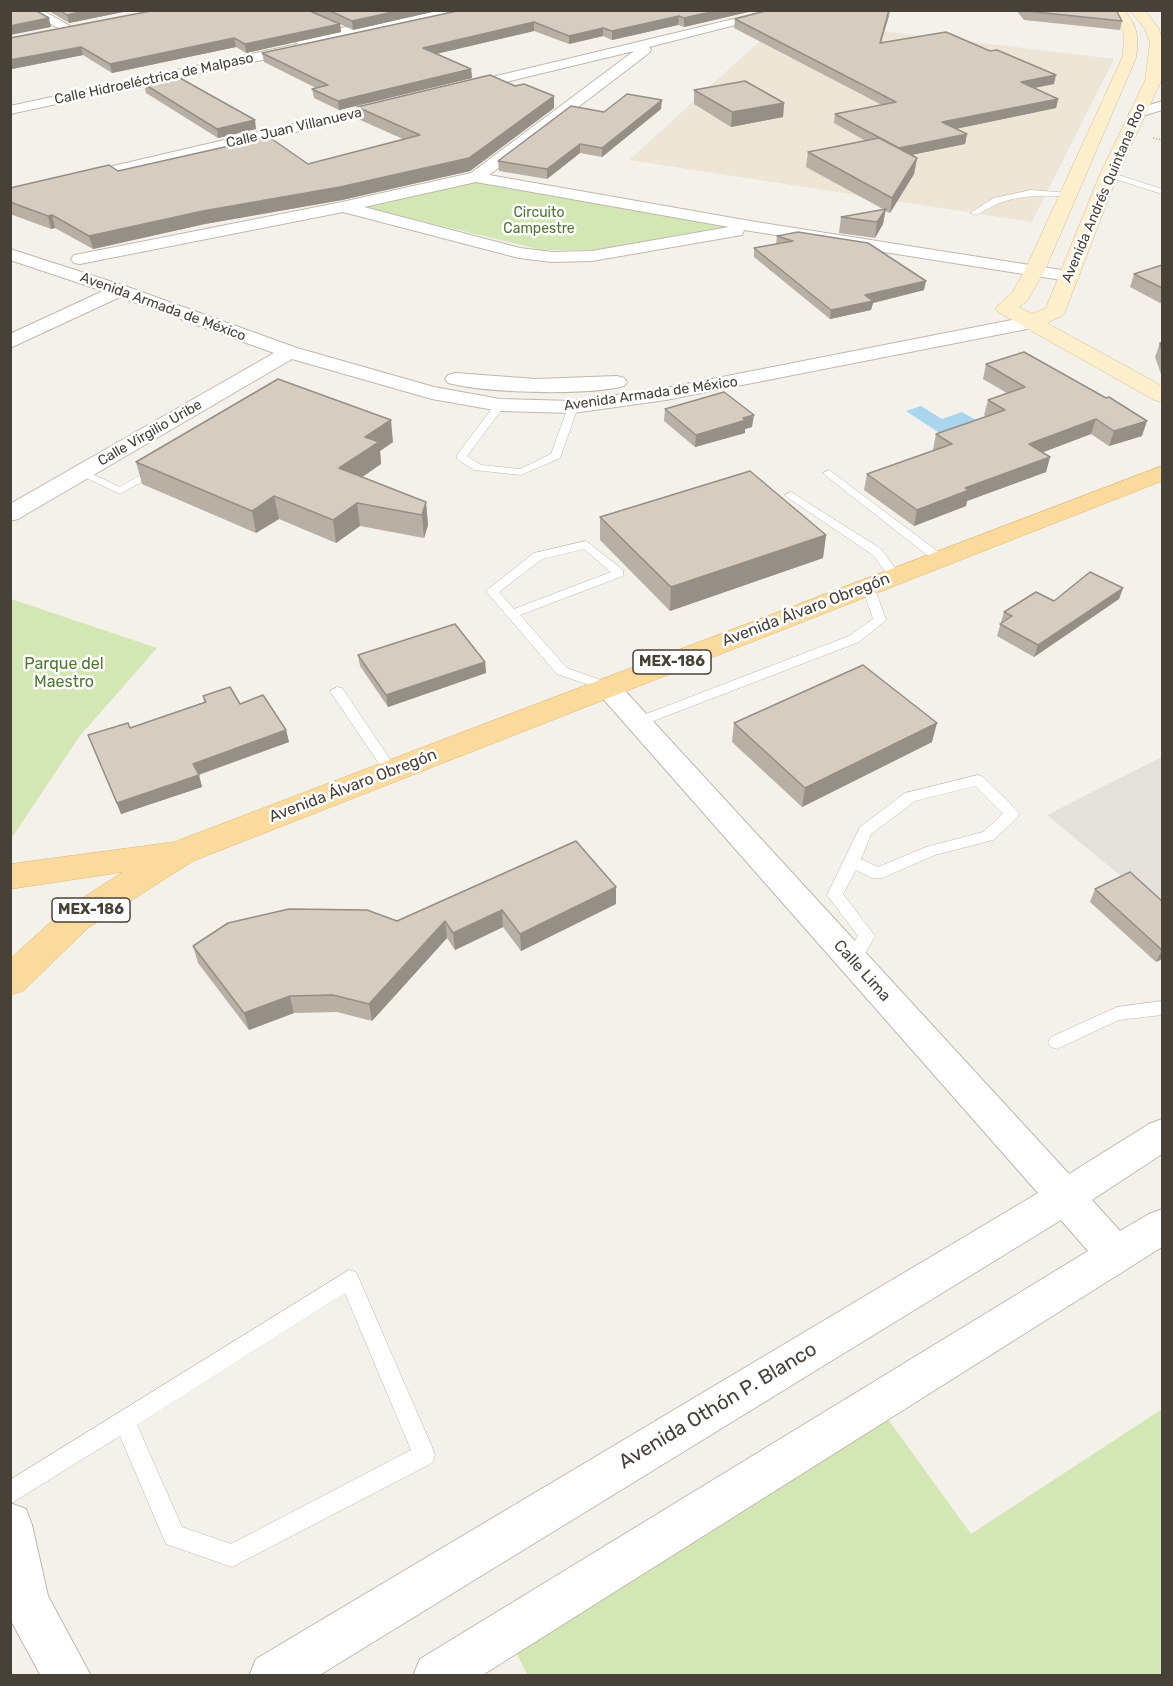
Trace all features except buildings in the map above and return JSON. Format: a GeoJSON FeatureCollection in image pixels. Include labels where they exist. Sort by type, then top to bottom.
{"type":"FeatureCollection","features":[{"type":"Feature","properties":{"kind":"main road","name":"Avenida Andrés Quintana Roo"},"geometry":{"type":"LineString","coordinates":[[1013,302],[1035,270],[1125,69],[1133,35],[1126,20],[1116,10]]}},
{"type":"Feature","properties":{"kind":"main road","name":"Avenida Andrés Quintana Roo"},"geometry":{"type":"LineString","coordinates":[[1055,312],[1109,174],[1136,114],[1157,78],[1157,42],[1152,29],[1136,10]]}},
{"type":"Feature","properties":{"kind":"main road"},"geometry":{"type":"LineString","coordinates":[[51,33],[77,29]]}},
{"type":"Feature","properties":{"kind":"main road"},"geometry":{"type":"LineString","coordinates":[[1125,69],[1157,78]]}},
{"type":"Feature","properties":{"kind":"main road"},"geometry":{"type":"LineString","coordinates":[[1013,302],[1055,312],[1075,323]]}},
{"type":"Feature","properties":{"kind":"main road"},"geometry":{"type":"LineString","coordinates":[[1013,302],[1032,322],[1162,395]]}},
{"type":"Feature","properties":{"kind":"main road","name":"Avenida Armada de México"},"geometry":{"type":"LineString","coordinates":[[1032,322],[1055,312]]}},
{"type":"Feature","properties":{"kind":"main road"},"geometry":{"type":"LineString","coordinates":[[1124,351],[1162,373]]}},
{"type":"Feature","properties":{"kind":"main road","name":"Avenida Álvaro Obregón"},"geometry":{"type":"LineString","coordinates":[[10,981],[76,919],[182,852],[1162,473]]}},
{"type":"Feature","properties":{"kind":"main road","name":"Avenida Álvaro Obregón"},"geometry":{"type":"LineString","coordinates":[[10,877],[182,852]]}},
{"type":"Feature","properties":{"kind":"street"},"geometry":{"type":"LineString","coordinates":[[32,10],[77,29]]}},
{"type":"Feature","properties":{"kind":"street","name":"Calle Hidroeléctrica de Malpaso"},"geometry":{"type":"LineString","coordinates":[[10,102],[444,10]]}},
{"type":"Feature","properties":{"kind":"street"},"geometry":{"type":"LineString","coordinates":[[442,93],[788,10]]}},
{"type":"Feature","properties":{"kind":"street","name":"Calle Hidroeléctrica de Malpaso"},"geometry":{"type":"LineString","coordinates":[[10,110],[348,31],[463,13]]}},
{"type":"Feature","properties":{"kind":"street"},"geometry":{"type":"LineString","coordinates":[[476,177],[652,44]]}},
{"type":"Feature","properties":{"kind":"street","name":"Calle Juan Villanueva"},"geometry":{"type":"LineString","coordinates":[[10,195],[407,102]]}},
{"type":"Feature","properties":{"kind":"street"},"geometry":{"type":"LineString","coordinates":[[1136,114],[1162,105]]}},
{"type":"Feature","properties":{"kind":"street"},"geometry":{"type":"LineString","coordinates":[[80,259],[342,207],[476,177],[756,227],[1068,276]]}},
{"type":"Feature","properties":{"kind":"street"},"geometry":{"type":"LineString","coordinates":[[342,207],[519,252],[552,257],[592,256],[756,227]]}},
{"type":"Feature","properties":{"kind":"street","name":"Avenida Armada de México"},"geometry":{"type":"LineString","coordinates":[[10,237],[80,259],[308,340],[434,374],[518,385],[573,386],[640,380],[702,370],[959,317]]}},
{"type":"Feature","properties":{"kind":"street","name":"Avenida Armada de México"},"geometry":{"type":"LineString","coordinates":[[10,254],[290,352],[432,393],[500,405],[573,407],[752,379],[1032,322]]}},
{"type":"Feature","properties":{"kind":"street"},"geometry":{"type":"LineString","coordinates":[[10,342],[118,290]]}},
{"type":"Feature","properties":{"kind":"street"},"geometry":{"type":"LineString","coordinates":[[982,313],[1013,302]]}},
{"type":"Feature","properties":{"kind":"street","name":"Calle Virgilio Uribe"},"geometry":{"type":"LineString","coordinates":[[10,514],[290,352]]}},
{"type":"Feature","properties":{"kind":"street","name":"Calle Lima"},"geometry":{"type":"LineString","coordinates":[[607,687],[1117,1255]]}},
{"type":"Feature","properties":{"kind":"street","name":"Avenida Othón P. Blanco"},"geometry":{"type":"LineString","coordinates":[[273,1676],[1065,1197],[1162,1135]]}},
{"type":"Feature","properties":{"kind":"street"},"geometry":{"type":"LineString","coordinates":[[437,1676],[1162,1226]]}},
{"type":"Feature","properties":{"kind":"street"},"geometry":{"type":"LineString","coordinates":[[10,1524],[27,1603],[67,1676]]}},
{"type":"Feature","properties":{"kind":"lane"},"geometry":{"type":"LineString","coordinates":[[1109,174],[1162,192]]}},
{"type":"Feature","properties":{"kind":"lane"},"geometry":{"type":"LineString","coordinates":[[974,213],[992,200],[1028,191],[1069,195]]}},
{"type":"Feature","properties":{"kind":"lane"},"geometry":{"type":"LineString","coordinates":[[500,405],[461,457],[478,468],[521,472],[556,456],[573,407]]}},
{"type":"Feature","properties":{"kind":"lane"},"geometry":{"type":"LineString","coordinates":[[82,473],[120,491],[169,461]]}},
{"type":"Feature","properties":{"kind":"lane"},"geometry":{"type":"LineString","coordinates":[[829,473],[940,559]]}},
{"type":"Feature","properties":{"kind":"lane"},"geometry":{"type":"LineString","coordinates":[[791,495],[877,552],[895,576]]}},
{"type":"Feature","properties":{"kind":"lane"},"geometry":{"type":"LineString","coordinates":[[514,613],[619,573],[586,545],[538,556],[492,591],[514,613],[562,670],[607,687]]}},
{"type":"Feature","properties":{"kind":"lane"},"geometry":{"type":"LineString","coordinates":[[638,722],[854,639],[880,620],[868,586]]}},
{"type":"Feature","properties":{"kind":"lane"},"geometry":{"type":"LineString","coordinates":[[337,691],[391,771]]}},
{"type":"Feature","properties":{"kind":"lane"},"geometry":{"type":"LineString","coordinates":[[851,959],[867,936],[834,895],[853,861],[865,831],[910,797],[978,780],[1012,814],[988,836],[932,851],[877,874],[853,861]]}},
{"type":"Feature","properties":{"kind":"lane"},"geometry":{"type":"LineString","coordinates":[[1057,1042],[1117,1014],[1162,1008]]}},
{"type":"Feature","properties":{"kind":"lane"},"geometry":{"type":"LineString","coordinates":[[10,1492],[349,1279],[424,1455],[232,1556],[174,1536],[124,1421]]}},
{"type":"Feature","properties":{"kind":"shaded area"},"geometry":{"type":"Polygon","coordinates":[[[784,19],[1114,59],[1032,222],[629,160],[784,19]]]}},
{"type":"Feature","properties":{"kind":"shaded area"},"geometry":{"type":"Polygon","coordinates":[[[1162,757],[1162,910],[1047,815],[1162,757]]]}},
{"type":"Feature","properties":{"kind":"green space","name":"Circuito Campestre"},"geometry":{"type":"Polygon","coordinates":[[[477,182],[728,227],[593,250],[542,250],[363,207],[477,182]]]}},
{"type":"Feature","properties":{"kind":"green space","name":"Parque del Maestro"},"geometry":{"type":"Polygon","coordinates":[[[11,599],[157,648],[79,737],[11,839],[11,599]]]}},
{"type":"Feature","properties":{"kind":"green space"},"geometry":{"type":"Polygon","coordinates":[[[1162,1409],[1162,1675],[528,1676],[514,1648],[882,1411],[971,1534],[1162,1409]]]}},
{"type":"Feature","properties":{"kind":"water"},"geometry":{"type":"Polygon","coordinates":[[[921,406],[942,419],[962,412],[978,421],[941,434],[906,411],[921,406]]]}}]}
